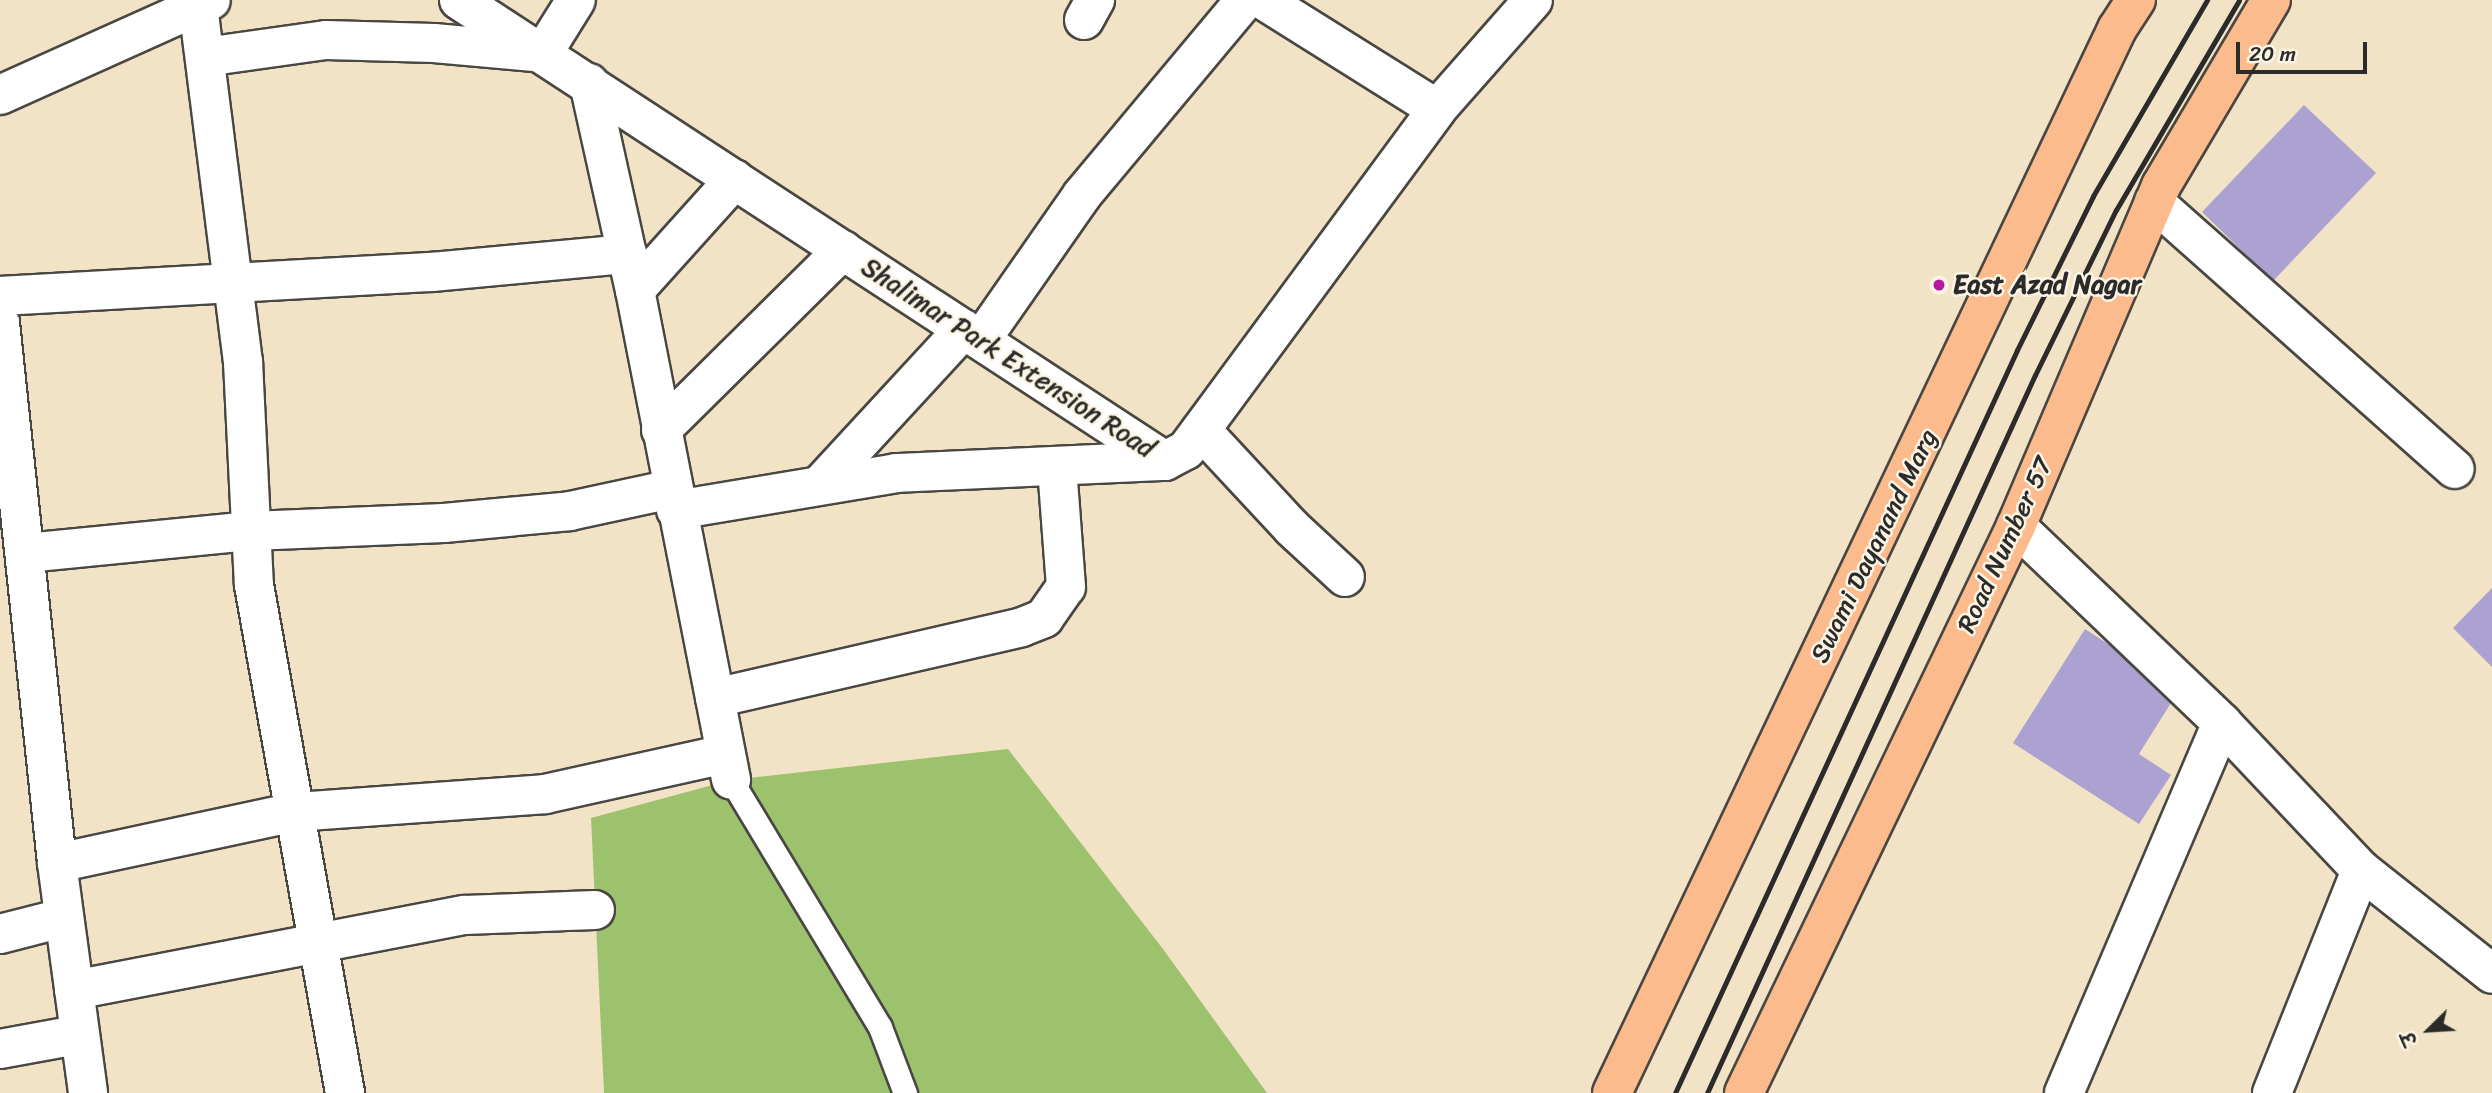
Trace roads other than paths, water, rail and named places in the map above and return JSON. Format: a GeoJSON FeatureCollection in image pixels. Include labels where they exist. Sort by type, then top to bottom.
{"type":"FeatureCollection","features":[{"type":"Feature","properties":{"kind":"main road","name":"Swami Dayanand Marg"},"geometry":{"type":"LineString","coordinates":[[1612,1093],[2117,29],[2136,0]]}},
{"type":"Feature","properties":{"kind":"main road","name":"Road Number 57"},"geometry":{"type":"LineString","coordinates":[[1744,1093],[2016,526],[2154,202],[2271,0]]}},
{"type":"Feature","properties":{"kind":"street","name":"Shalimar Park Extension Road"},"geometry":{"type":"LineString","coordinates":[[458,0],[1165,461],[1186,450],[1437,108],[1534,0]]}},
{"type":"Feature","properties":{"kind":"street"},"geometry":{"type":"LineString","coordinates":[[205,57],[326,40],[434,43],[542,53],[576,0]]}},
{"type":"Feature","properties":{"kind":"street"},"geometry":{"type":"LineString","coordinates":[[820,485],[972,334],[1245,0]]}},
{"type":"Feature","properties":{"kind":"street"},"geometry":{"type":"LineString","coordinates":[[1263,0],[1437,108]]}},
{"type":"Feature","properties":{"kind":"street"},"geometry":{"type":"LineString","coordinates":[[0,95],[205,3],[205,57],[243,362],[254,585],[345,1093]]}},
{"type":"Feature","properties":{"kind":"street"},"geometry":{"type":"LineString","coordinates":[[57,863],[295,812],[545,794],[728,767],[631,272],[589,83]]}},
{"type":"Feature","properties":{"kind":"street"},"geometry":{"type":"LineString","coordinates":[[0,296],[233,280],[432,272],[631,272],[735,179]]}},
{"type":"Feature","properties":{"kind":"street"},"geometry":{"type":"LineString","coordinates":[[2154,202],[2455,469]]}},
{"type":"Feature","properties":{"kind":"street"},"geometry":{"type":"LineString","coordinates":[[661,430],[843,250]]}},
{"type":"Feature","properties":{"kind":"street"},"geometry":{"type":"LineString","coordinates":[[0,323],[4,414],[18,574],[74,990],[77,1035],[88,1093]]}},
{"type":"Feature","properties":{"kind":"street"},"geometry":{"type":"LineString","coordinates":[[1201,430],[1292,528],[1345,577]]}},
{"type":"Feature","properties":{"kind":"street"},"geometry":{"type":"LineString","coordinates":[[18,574],[251,531],[444,523],[820,485],[896,473],[1165,461]]}},
{"type":"Feature","properties":{"kind":"street"},"geometry":{"type":"LineString","coordinates":[[715,698],[1022,627],[1044,618],[1066,587],[1057,467]]}},
{"type":"Feature","properties":{"kind":"street"},"geometry":{"type":"LineString","coordinates":[[2016,526],[2222,723],[2361,870],[2492,974]]}},
{"type":"Feature","properties":{"kind":"street"},"geometry":{"type":"LineString","coordinates":[[2064,1093],[2222,723]]}},
{"type":"Feature","properties":{"kind":"street"},"geometry":{"type":"LineString","coordinates":[[2272,1093],[2361,870]]}},
{"type":"Feature","properties":{"kind":"street"},"geometry":{"type":"LineString","coordinates":[[74,990],[465,915],[595,910]]}},
{"type":"Feature","properties":{"kind":"street"},"geometry":{"type":"LineString","coordinates":[[0,934],[63,918]]}},
{"type":"Feature","properties":{"kind":"street"},"geometry":{"type":"LineString","coordinates":[[0,1049],[77,1035]]}},
{"type":"Feature","properties":{"kind":"lane"},"geometry":{"type":"LineString","coordinates":[[728,767],[880,1027],[905,1093]]}},
{"type":"Feature","properties":{"kind":"railway"},"geometry":{"type":"LineString","coordinates":[[1675,1093],[2017,350],[2093,196],[2207,0]]}},
{"type":"Feature","properties":{"kind":"railway"},"geometry":{"type":"LineString","coordinates":[[1707,1093],[2035,375],[2116,210],[2239,0]]}},
{"type":"Feature","properties":{"kind":"place","name":"East Azad Nagar"},"geometry":{"type":"Point","coordinates":[1939,285]}}]}
